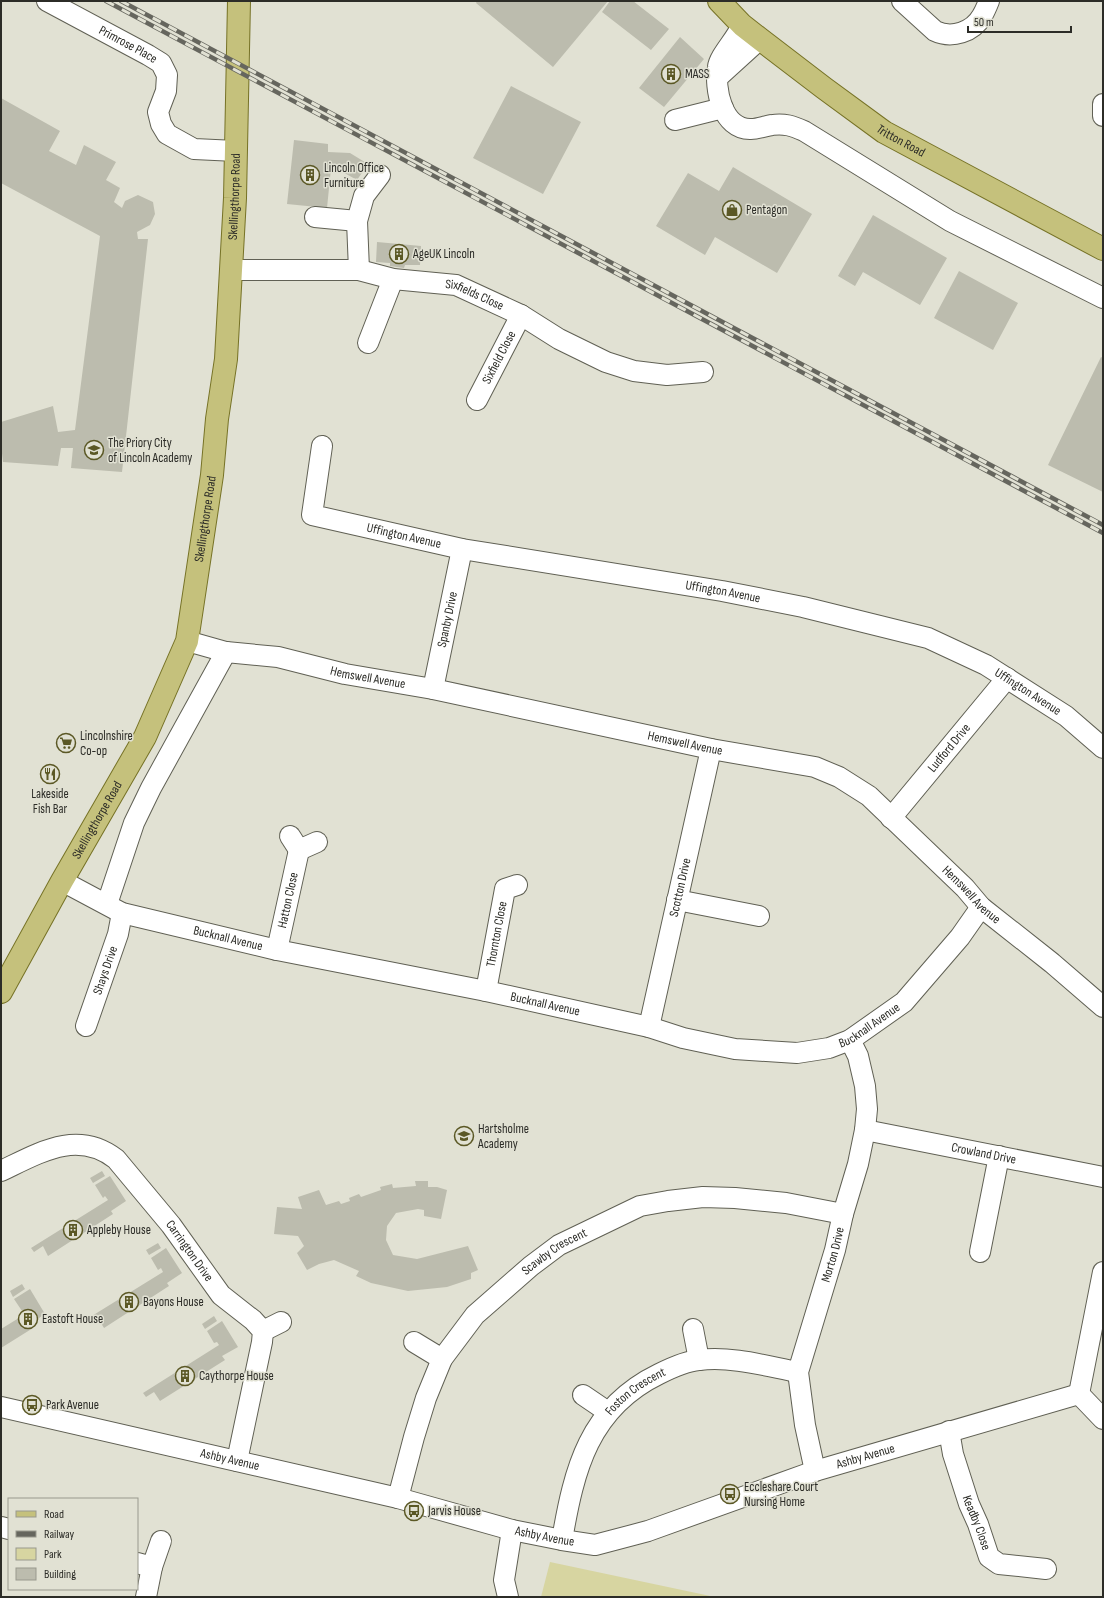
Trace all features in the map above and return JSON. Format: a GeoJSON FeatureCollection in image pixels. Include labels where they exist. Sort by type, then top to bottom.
{"type":"FeatureCollection","features":[{"type":"Feature","properties":{"kind":"main road","name":"Skellingthorpe Road"},"geometry":{"type":"LineString","coordinates":[[1,992],[62,881],[145,737],[187,641],[212,475],[217,419],[226,359],[236,151],[239,1]]}},
{"type":"Feature","properties":{"kind":"main road","name":"Tritton Road"},"geometry":{"type":"LineString","coordinates":[[719,1],[742,25],[884,132],[1103,249]]}},
{"type":"Feature","properties":{"kind":"street","name":"Primrose Place"},"geometry":{"type":"LineString","coordinates":[[47,1],[161,63],[167,75],[166,90],[158,112],[160,124],[167,134],[194,149],[236,151]]}},
{"type":"Feature","properties":{"kind":"street"},"geometry":{"type":"LineString","coordinates":[[902,1],[935,31],[940,34],[953,34],[968,30],[976,24],[983,15],[988,1]]}},
{"type":"Feature","properties":{"kind":"street"},"geometry":{"type":"LineString","coordinates":[[742,25],[738,35],[718,66],[718,96],[723,108],[734,124],[749,130],[782,124],[793,126],[804,131],[950,222],[1103,298]]}},
{"type":"Feature","properties":{"kind":"street"},"geometry":{"type":"LineString","coordinates":[[718,77],[760,39]]}},
{"type":"Feature","properties":{"kind":"street"},"geometry":{"type":"LineString","coordinates":[[1103,104],[1103,116]]}},
{"type":"Feature","properties":{"kind":"street"},"geometry":{"type":"LineString","coordinates":[[674,120],[723,108]]}},
{"type":"Feature","properties":{"kind":"street"},"geometry":{"type":"LineString","coordinates":[[359,270],[357,221],[364,196],[380,175]]}},
{"type":"Feature","properties":{"kind":"street"},"geometry":{"type":"LineString","coordinates":[[315,217],[357,221]]}},
{"type":"Feature","properties":{"kind":"street","name":"Sixfields Close"},"geometry":{"type":"LineString","coordinates":[[231,270],[359,270],[393,279],[456,285],[521,315],[559,338],[606,362],[634,371],[667,376],[703,372]]}},
{"type":"Feature","properties":{"kind":"street"},"geometry":{"type":"LineString","coordinates":[[368,343],[393,279]]}},
{"type":"Feature","properties":{"kind":"street","name":"Sixfield Close"},"geometry":{"type":"LineString","coordinates":[[477,400],[521,315]]}},
{"type":"Feature","properties":{"kind":"street","name":"Uffington Avenue"},"geometry":{"type":"LineString","coordinates":[[322,446],[312,515],[462,550],[722,591],[803,607],[928,638],[986,665],[1007,678],[1066,716],[1103,748]]}},
{"type":"Feature","properties":{"kind":"street","name":"Spanby Drive"},"geometry":{"type":"LineString","coordinates":[[433,689],[462,550]]}},
{"type":"Feature","properties":{"kind":"street","name":"Hemswell Avenue"},"geometry":{"type":"LineString","coordinates":[[187,641],[226,652],[278,657],[345,674],[433,689],[711,749],[815,767],[839,777],[869,796],[965,888],[981,907],[1052,963],[1103,1006]]}},
{"type":"Feature","properties":{"kind":"street"},"geometry":{"type":"LineString","coordinates":[[115,908],[134,823],[151,788],[226,652]]}},
{"type":"Feature","properties":{"kind":"street","name":"Ludford Drive"},"geometry":{"type":"LineString","coordinates":[[891,818],[1007,678]]}},
{"type":"Feature","properties":{"kind":"street","name":"Scotton Drive"},"geometry":{"type":"LineString","coordinates":[[649,1027],[711,749]]}},
{"type":"Feature","properties":{"kind":"street","name":"Hatton Close"},"geometry":{"type":"LineString","coordinates":[[277,950],[302,843]]}},
{"type":"Feature","properties":{"kind":"street","name":"Bucknall Avenue"},"geometry":{"type":"LineString","coordinates":[[62,881],[115,908],[277,950],[486,991],[649,1027],[683,1038],[735,1049],[797,1053],[829,1048],[850,1040],[904,1002],[960,937],[981,907]]}},
{"type":"Feature","properties":{"kind":"street","name":"Thornton Close"},"geometry":{"type":"LineString","coordinates":[[486,991],[505,884]]}},
{"type":"Feature","properties":{"kind":"street"},"geometry":{"type":"LineString","coordinates":[[677,900],[759,916]]}},
{"type":"Feature","properties":{"kind":"street","name":"Shays Drive"},"geometry":{"type":"LineString","coordinates":[[86,1026],[118,934],[115,908]]}},
{"type":"Feature","properties":{"kind":"street","name":"Morton Drive"},"geometry":{"type":"LineString","coordinates":[[815,1471],[805,1425],[798,1372],[835,1250],[843,1214],[858,1164],[865,1130],[867,1109],[865,1086],[858,1056],[850,1040]]}},
{"type":"Feature","properties":{"kind":"street","name":"Crowland Drive"},"geometry":{"type":"LineString","coordinates":[[865,1130],[1103,1177]]}},
{"type":"Feature","properties":{"kind":"street","name":"Carrington Drive"},"geometry":{"type":"LineString","coordinates":[[1,1171],[39,1153],[58,1146],[74,1144],[92,1146],[106,1151],[116,1159],[171,1225],[221,1294],[263,1331]]}},
{"type":"Feature","properties":{"kind":"street"},"geometry":{"type":"LineString","coordinates":[[980,1252],[999,1156]]}},
{"type":"Feature","properties":{"kind":"street","name":"Scawby Crescent"},"geometry":{"type":"LineString","coordinates":[[398,1498],[426,1398],[442,1359],[475,1315],[531,1266],[559,1245],[640,1206],[668,1201],[703,1198],[735,1198],[786,1203],[843,1214]]}},
{"type":"Feature","properties":{"kind":"street"},"geometry":{"type":"LineString","coordinates":[[1103,1272],[1080,1394],[1103,1419]]}},
{"type":"Feature","properties":{"kind":"street"},"geometry":{"type":"LineString","coordinates":[[237,1461],[263,1331],[281,1322]]}},
{"type":"Feature","properties":{"kind":"street"},"geometry":{"type":"LineString","coordinates":[[693,1329],[699,1360]]}},
{"type":"Feature","properties":{"kind":"street"},"geometry":{"type":"LineString","coordinates":[[414,1342],[442,1359]]}},
{"type":"Feature","properties":{"kind":"street","name":"Foston Crescent"},"geometry":{"type":"LineString","coordinates":[[562,1540],[568,1500],[574,1478],[595,1430],[608,1412],[628,1393],[649,1378],[699,1360],[753,1362],[798,1372]]}},
{"type":"Feature","properties":{"kind":"street","name":"Ashby Avenue"},"geometry":{"type":"LineString","coordinates":[[1,1407],[398,1498],[512,1530],[595,1545],[648,1531],[815,1471],[1080,1394]]}},
{"type":"Feature","properties":{"kind":"street"},"geometry":{"type":"LineString","coordinates":[[583,1395],[608,1412]]}},
{"type":"Feature","properties":{"kind":"street","name":"Keadby Close"},"geometry":{"type":"LineString","coordinates":[[949,1431],[953,1454],[969,1504],[978,1524],[989,1557],[999,1564],[1046,1569]]}},
{"type":"Feature","properties":{"kind":"street"},"geometry":{"type":"LineString","coordinates":[[508,1597],[504,1580],[512,1530]]}},
{"type":"Feature","properties":{"kind":"street"},"geometry":{"type":"LineString","coordinates":[[146,1597],[145,1565],[161,1541]]}},
{"type":"Feature","properties":{"kind":"green space"},"geometry":{"type":"Polygon","coordinates":[[[550,1562],[715,1597],[541,1597],[550,1562]]]}},
{"type":"Feature","properties":{"kind":"building"},"geometry":{"type":"Polygon","coordinates":[[[477,1],[608,1],[553,67],[476,3],[477,1]]]}},
{"type":"Feature","properties":{"kind":"building","name":"MASS"},"geometry":{"type":"Polygon","coordinates":[[[610,1],[633,1],[669,29],[651,50],[602,12],[610,1]]]}},
{"type":"Feature","properties":{"kind":"building","name":"MASS"},"geometry":{"type":"Polygon","coordinates":[[[680,37],[704,59],[664,107],[639,88],[680,37]]]}},
{"type":"Feature","properties":{"kind":"building"},"geometry":{"type":"Polygon","coordinates":[[[511,86],[581,122],[543,194],[473,158],[511,86]]]}},
{"type":"Feature","properties":{"kind":"building"},"geometry":{"type":"Polygon","coordinates":[[[1,98],[60,131],[49,151],[76,165],[84,145],[116,162],[106,180],[120,188],[114,202],[122,208],[125,201],[138,195],[153,202],[155,214],[150,225],[137,232],[138,239],[148,239],[122,472],[71,468],[73,448],[61,448],[58,466],[3,462],[1,422],[53,406],[58,432],[75,430],[100,236],[1,183],[1,98]]]}},
{"type":"Feature","properties":{"kind":"building","name":"Lincoln Office Furniture"},"geometry":{"type":"Polygon","coordinates":[[[294,140],[328,144],[328,152],[350,153],[368,164],[357,180],[339,170],[331,168],[327,208],[287,204],[294,140]]]}},
{"type":"Feature","properties":{"kind":"building"},"geometry":{"type":"Polygon","coordinates":[[[733,167],[812,214],[777,273],[715,237],[705,255],[656,226],[688,173],[719,191],[733,167]]]}},
{"type":"Feature","properties":{"kind":"building"},"geometry":{"type":"Polygon","coordinates":[[[873,215],[947,258],[920,305],[863,272],[855,286],[838,276],[873,215]]]}},
{"type":"Feature","properties":{"kind":"building","name":"AgeUK Lincoln"},"geometry":{"type":"Polygon","coordinates":[[[377,242],[421,246],[420,265],[405,265],[404,268],[390,266],[390,263],[376,262],[377,242]]]}},
{"type":"Feature","properties":{"kind":"building"},"geometry":{"type":"Polygon","coordinates":[[[959,271],[1018,303],[993,350],[934,318],[959,271]]]}},
{"type":"Feature","properties":{"kind":"building"},"geometry":{"type":"Polygon","coordinates":[[[1101,357],[1103,358],[1103,492],[1048,465],[1101,357]]]}},
{"type":"Feature","properties":{"kind":"building"},"geometry":{"type":"Polygon","coordinates":[[[102,1171],[105,1176],[93,1183],[90,1178],[102,1171]]]}},
{"type":"Feature","properties":{"kind":"building","name":"Appleby House"},"geometry":{"type":"Polygon","coordinates":[[[110,1176],[126,1201],[111,1211],[113,1214],[48,1256],[43,1246],[34,1252],[31,1248],[108,1200],[105,1196],[103,1198],[95,1185],[110,1176]]]}},
{"type":"Feature","properties":{"kind":"building"},"geometry":{"type":"Polygon","coordinates":[[[415,1181],[428,1181],[428,1187],[437,1187],[447,1190],[441,1219],[424,1216],[424,1210],[418,1209],[396,1213],[387,1226],[386,1240],[393,1255],[417,1259],[468,1246],[478,1270],[471,1273],[471,1279],[447,1287],[408,1291],[371,1283],[356,1276],[359,1271],[334,1260],[319,1264],[307,1270],[297,1253],[304,1246],[298,1236],[274,1234],[277,1207],[302,1209],[298,1197],[319,1190],[326,1205],[339,1201],[341,1204],[350,1201],[349,1198],[359,1194],[361,1197],[381,1190],[380,1187],[392,1184],[393,1188],[416,1186],[415,1181]]]}},
{"type":"Feature","properties":{"kind":"building"},"geometry":{"type":"Polygon","coordinates":[[[158,1243],[161,1248],[149,1255],[146,1250],[158,1243]]]}},
{"type":"Feature","properties":{"kind":"building","name":"Bayons House"},"geometry":{"type":"Polygon","coordinates":[[[166,1248],[182,1273],[167,1283],[169,1286],[104,1328],[98,1318],[90,1324],[87,1319],[163,1272],[161,1268],[158,1270],[151,1258],[166,1248]]]}},
{"type":"Feature","properties":{"kind":"building"},"geometry":{"type":"Polygon","coordinates":[[[22,1284],[25,1289],[13,1297],[10,1291],[22,1284]]]}},
{"type":"Feature","properties":{"kind":"building","name":"Eastoft House"},"geometry":{"type":"Polygon","coordinates":[[[30,1289],[45,1314],[30,1324],[33,1328],[1,1348],[1,1329],[27,1313],[25,1309],[22,1311],[14,1299],[30,1289]]]}},
{"type":"Feature","properties":{"kind":"building"},"geometry":{"type":"Polygon","coordinates":[[[214,1316],[217,1321],[205,1329],[202,1324],[214,1316]]]}},
{"type":"Feature","properties":{"kind":"building","name":"Caythorpe House"},"geometry":{"type":"Polygon","coordinates":[[[222,1321],[238,1347],[222,1356],[225,1360],[160,1401],[154,1392],[146,1397],[143,1393],[219,1345],[217,1342],[214,1343],[207,1331],[222,1321]]]}},
{"type":"Feature","properties":{"kind":"railway"},"geometry":{"type":"LineString","coordinates":[[106,1],[1103,533]]}},
{"type":"Feature","properties":{"kind":"railway"},"geometry":{"type":"LineString","coordinates":[[121,1],[1103,525]]}},
{"type":"Feature","properties":{"kind":"place","name":"MASS"},"geometry":{"type":"Point","coordinates":[671,74]}},
{"type":"Feature","properties":{"kind":"place","name":"Lincoln Office Furniture"},"geometry":{"type":"Point","coordinates":[310,175]}},
{"type":"Feature","properties":{"kind":"place","name":"Pentagon"},"geometry":{"type":"Point","coordinates":[732,210]}},
{"type":"Feature","properties":{"kind":"place","name":"AgeUK Lincoln"},"geometry":{"type":"Point","coordinates":[399,254]}},
{"type":"Feature","properties":{"kind":"place","name":"The Priory City of Lincoln Academy"},"geometry":{"type":"Point","coordinates":[94,450]}},
{"type":"Feature","properties":{"kind":"place","name":"Lincolnshire Co-op"},"geometry":{"type":"Point","coordinates":[66,743]}},
{"type":"Feature","properties":{"kind":"place","name":"Lakeside Fish Bar"},"geometry":{"type":"Point","coordinates":[50,774]}},
{"type":"Feature","properties":{"kind":"place","name":"Hartsholme Academy"},"geometry":{"type":"Point","coordinates":[464,1136]}},
{"type":"Feature","properties":{"kind":"place","name":"Appleby House"},"geometry":{"type":"Point","coordinates":[73,1230]}},
{"type":"Feature","properties":{"kind":"place","name":"Bayons House"},"geometry":{"type":"Point","coordinates":[129,1302]}},
{"type":"Feature","properties":{"kind":"place","name":"Eastoft House"},"geometry":{"type":"Point","coordinates":[28,1319]}},
{"type":"Feature","properties":{"kind":"place","name":"Caythorpe House"},"geometry":{"type":"Point","coordinates":[185,1376]}},
{"type":"Feature","properties":{"kind":"place","name":"Park Avenue"},"geometry":{"type":"Point","coordinates":[32,1405]}},
{"type":"Feature","properties":{"kind":"place","name":"Eccleshare Court Nursing Home"},"geometry":{"type":"Point","coordinates":[730,1494]}},
{"type":"Feature","properties":{"kind":"place","name":"Jarvis House"},"geometry":{"type":"Point","coordinates":[414,1511]}}]}
